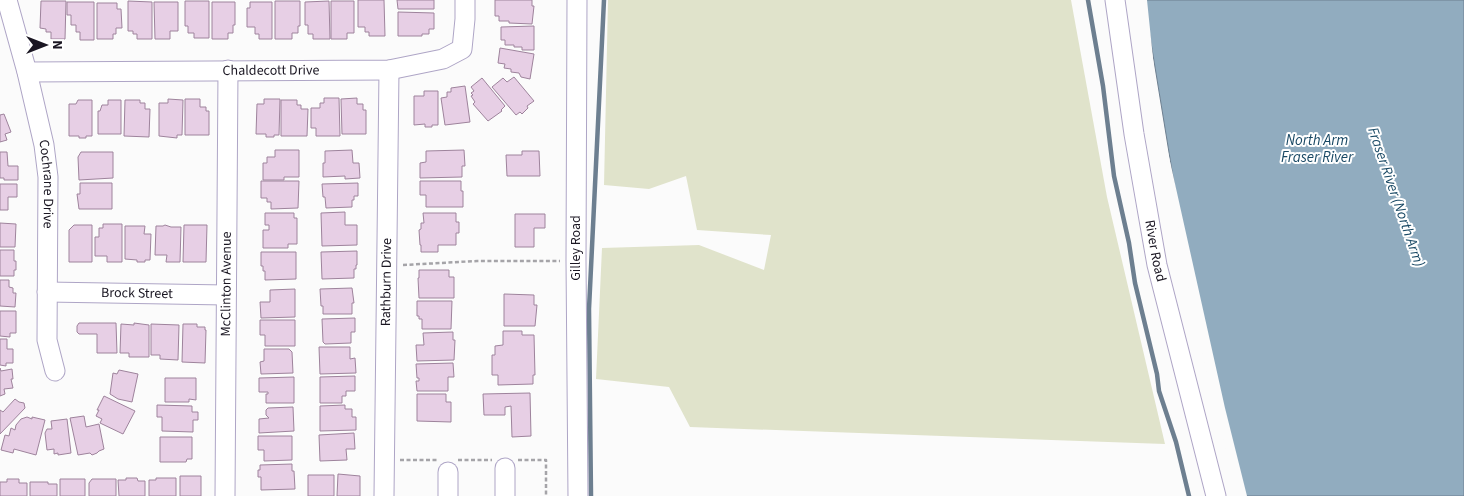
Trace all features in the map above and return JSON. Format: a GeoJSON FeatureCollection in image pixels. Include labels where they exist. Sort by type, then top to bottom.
{"type":"FeatureCollection","features":[{"type":"Feature","properties":{"kind":"street","name":"Cochrane Drive"},"geometry":{"type":"LineString","coordinates":[[7,0],[27,72],[44,145],[48,177],[47,340],[55,371]]}},
{"type":"Feature","properties":{"kind":"street","name":"Chaldecott Drive"},"geometry":{"type":"LineString","coordinates":[[27,72],[389,70],[443,59],[462,49],[465,0]]}},
{"type":"Feature","properties":{"kind":"street","name":"Gilley Road"},"geometry":{"type":"LineString","coordinates":[[577,0],[576,261],[578,496]]}},
{"type":"Feature","properties":{"kind":"street","name":"River Road"},"geometry":{"type":"LineString","coordinates":[[1115,0],[1134,134],[1157,265],[1216,496]]}},
{"type":"Feature","properties":{"kind":"street","name":"McClinton Avenue"},"geometry":{"type":"LineString","coordinates":[[225,496],[228,70]]}},
{"type":"Feature","properties":{"kind":"street","name":"Rathburn Drive"},"geometry":{"type":"LineString","coordinates":[[384,496],[389,70]]}},
{"type":"Feature","properties":{"kind":"street","name":"Brock Street"},"geometry":{"type":"LineString","coordinates":[[47,292],[226,296]]}},
{"type":"Feature","properties":{"kind":"street"},"geometry":{"type":"LineString","coordinates":[[505,496],[507,463]]}},
{"type":"Feature","properties":{"kind":"street"},"geometry":{"type":"LineString","coordinates":[[448,496],[449,464]]}},
{"type":"Feature","properties":{"kind":"path"},"geometry":{"type":"LineString","coordinates":[[386,266],[477,261],[576,261]]}},
{"type":"Feature","properties":{"kind":"path"},"geometry":{"type":"LineString","coordinates":[[384,460],[449,464],[546,460],[546,496]]}},
{"type":"Feature","properties":{"kind":"green space"},"geometry":{"type":"Polygon","coordinates":[[[608,0],[1071,0],[1107,197],[1165,444],[690,427],[669,387],[596,379],[602,248],[699,245],[764,270],[771,235],[697,230],[686,176],[649,189],[604,185],[608,0]]]}},
{"type":"Feature","properties":{"kind":"water","name":"North Arm Fraser River"},"geometry":{"type":"Polygon","coordinates":[[[1144,0],[1464,0],[1464,496],[1240,496],[1197,323],[1144,0]]]}},
{"type":"Feature","properties":{"kind":"pier"},"geometry":{"type":"Polygon","coordinates":[[[1142,0],[1147,0],[1157,97],[1147,35],[1142,0]]]}},
{"type":"Feature","properties":{"kind":"pier"},"geometry":{"type":"Polygon","coordinates":[[[1159,112],[1225,408],[1247,496],[1237,496],[1195,324],[1159,112]]]}},
{"type":"Feature","properties":{"kind":"building"},"geometry":{"type":"Polygon","coordinates":[[[358,0],[384,0],[385,36],[369,36],[369,32],[365,32],[365,27],[358,27],[358,0]]]}},
{"type":"Feature","properties":{"kind":"building"},"geometry":{"type":"Polygon","coordinates":[[[397,0],[434,0],[434,9],[398,9],[397,0]]]}},
{"type":"Feature","properties":{"kind":"building"},"geometry":{"type":"Polygon","coordinates":[[[495,0],[532,0],[532,6],[534,6],[532,24],[499,21],[499,16],[495,16],[495,0]]]}},
{"type":"Feature","properties":{"kind":"building"},"geometry":{"type":"Polygon","coordinates":[[[41,1],[66,1],[65,39],[51,39],[51,32],[46,32],[46,29],[40,28],[41,1]]]}},
{"type":"Feature","properties":{"kind":"building"},"geometry":{"type":"Polygon","coordinates":[[[128,1],[152,2],[152,39],[137,39],[137,34],[133,34],[133,31],[128,31],[128,1]]]}},
{"type":"Feature","properties":{"kind":"building"},"geometry":{"type":"Polygon","coordinates":[[[185,1],[209,1],[209,38],[194,38],[194,33],[188,33],[188,26],[185,26],[185,1]]]}},
{"type":"Feature","properties":{"kind":"building"},"geometry":{"type":"Polygon","coordinates":[[[275,1],[300,1],[300,26],[298,26],[298,33],[292,33],[292,39],[275,39],[275,1]]]}},
{"type":"Feature","properties":{"kind":"building"},"geometry":{"type":"Polygon","coordinates":[[[329,1],[330,39],[313,39],[313,34],[308,34],[308,25],[305,25],[305,2],[329,1]]]}},
{"type":"Feature","properties":{"kind":"building"},"geometry":{"type":"Polygon","coordinates":[[[331,1],[354,1],[354,33],[347,33],[347,39],[331,39],[331,1]]]}},
{"type":"Feature","properties":{"kind":"building"},"geometry":{"type":"Polygon","coordinates":[[[67,2],[94,2],[94,40],[80,40],[80,32],[76,32],[76,25],[71,25],[71,15],[67,15],[67,2]]]}},
{"type":"Feature","properties":{"kind":"building"},"geometry":{"type":"Polygon","coordinates":[[[154,2],[178,2],[178,31],[170,31],[170,39],[155,39],[154,2]]]}},
{"type":"Feature","properties":{"kind":"building"},"geometry":{"type":"Polygon","coordinates":[[[212,2],[235,2],[235,25],[233,25],[233,33],[228,33],[228,39],[212,39],[212,2]]]}},
{"type":"Feature","properties":{"kind":"building"},"geometry":{"type":"Polygon","coordinates":[[[250,2],[272,2],[272,39],[259,39],[259,34],[255,34],[255,27],[247,27],[247,8],[250,8],[250,2]]]}},
{"type":"Feature","properties":{"kind":"building"},"geometry":{"type":"Polygon","coordinates":[[[97,3],[117,3],[117,9],[121,9],[122,28],[116,28],[116,34],[113,34],[113,39],[97,39],[97,3]]]}},
{"type":"Feature","properties":{"kind":"building"},"geometry":{"type":"Polygon","coordinates":[[[398,12],[434,13],[434,29],[429,29],[429,34],[422,34],[422,36],[398,36],[398,12]]]}},
{"type":"Feature","properties":{"kind":"building"},"geometry":{"type":"Polygon","coordinates":[[[534,26],[534,50],[522,50],[522,47],[505,45],[505,40],[501,40],[501,27],[534,26]]]}},
{"type":"Feature","properties":{"kind":"building"},"geometry":{"type":"Polygon","coordinates":[[[500,48],[534,54],[530,79],[521,77],[519,73],[511,72],[511,69],[504,68],[505,64],[498,63],[500,48]]]}},
{"type":"Feature","properties":{"kind":"building"},"geometry":{"type":"Polygon","coordinates":[[[514,77],[534,101],[527,106],[528,108],[522,114],[520,112],[516,115],[492,87],[503,78],[507,82],[514,77]]]}},
{"type":"Feature","properties":{"kind":"building"},"geometry":{"type":"Polygon","coordinates":[[[482,78],[505,106],[502,111],[488,121],[473,104],[475,102],[471,96],[473,95],[471,93],[474,91],[471,87],[482,78]]]}},
{"type":"Feature","properties":{"kind":"building"},"geometry":{"type":"Polygon","coordinates":[[[465,86],[470,122],[445,125],[441,98],[447,97],[447,92],[451,92],[451,88],[465,86]]]}},
{"type":"Feature","properties":{"kind":"building"},"geometry":{"type":"Polygon","coordinates":[[[424,91],[438,91],[438,125],[432,125],[432,127],[425,127],[425,124],[414,125],[414,96],[424,96],[424,91]]]}},
{"type":"Feature","properties":{"kind":"building"},"geometry":{"type":"Polygon","coordinates":[[[324,98],[339,98],[340,136],[316,136],[316,128],[311,128],[311,108],[320,108],[320,103],[324,103],[324,98]]]}},
{"type":"Feature","properties":{"kind":"building"},"geometry":{"type":"Polygon","coordinates":[[[357,98],[357,104],[363,104],[363,110],[366,110],[366,134],[342,134],[341,99],[357,98]]]}},
{"type":"Feature","properties":{"kind":"building"},"geometry":{"type":"Polygon","coordinates":[[[168,99],[183,100],[182,135],[177,135],[177,138],[159,136],[159,103],[168,103],[168,99]]]}},
{"type":"Feature","properties":{"kind":"building"},"geometry":{"type":"Polygon","coordinates":[[[185,99],[200,99],[200,107],[206,107],[206,111],[209,111],[209,135],[185,135],[185,99]]]}},
{"type":"Feature","properties":{"kind":"building"},"geometry":{"type":"Polygon","coordinates":[[[264,99],[280,99],[279,135],[274,135],[274,137],[266,137],[266,134],[256,134],[257,104],[264,104],[264,99]]]}},
{"type":"Feature","properties":{"kind":"building"},"geometry":{"type":"Polygon","coordinates":[[[78,100],[92,100],[92,136],[86,136],[86,138],[69,136],[69,104],[76,104],[78,100]]]}},
{"type":"Feature","properties":{"kind":"building"},"geometry":{"type":"Polygon","coordinates":[[[108,100],[121,100],[121,134],[98,134],[98,111],[100,111],[102,105],[108,105],[108,100]]]}},
{"type":"Feature","properties":{"kind":"building"},"geometry":{"type":"Polygon","coordinates":[[[125,100],[140,100],[140,103],[145,103],[145,109],[150,109],[149,137],[124,136],[125,100]]]}},
{"type":"Feature","properties":{"kind":"building"},"geometry":{"type":"Polygon","coordinates":[[[281,100],[297,100],[297,105],[301,105],[301,109],[308,109],[307,136],[281,136],[281,100]]]}},
{"type":"Feature","properties":{"kind":"building"},"geometry":{"type":"Polygon","coordinates":[[[4,114],[11,132],[5,134],[7,140],[0,142],[0,115],[4,114]]]}},
{"type":"Feature","properties":{"kind":"building"},"geometry":{"type":"Polygon","coordinates":[[[275,150],[299,150],[299,177],[284,177],[284,180],[263,180],[263,163],[267,163],[267,157],[275,157],[275,150]]]}},
{"type":"Feature","properties":{"kind":"building"},"geometry":{"type":"Polygon","coordinates":[[[352,150],[353,163],[359,163],[360,178],[345,179],[345,176],[323,177],[325,151],[352,150]]]}},
{"type":"Feature","properties":{"kind":"building"},"geometry":{"type":"Polygon","coordinates":[[[464,150],[465,166],[462,166],[462,177],[420,178],[420,163],[426,162],[426,151],[464,150]]]}},
{"type":"Feature","properties":{"kind":"building"},"geometry":{"type":"Polygon","coordinates":[[[522,151],[539,151],[540,176],[507,176],[506,155],[522,155],[522,151]]]}},
{"type":"Feature","properties":{"kind":"building"},"geometry":{"type":"Polygon","coordinates":[[[0,152],[7,152],[8,166],[18,166],[18,180],[4,180],[4,178],[0,178],[0,152]]]}},
{"type":"Feature","properties":{"kind":"building"},"geometry":{"type":"Polygon","coordinates":[[[81,152],[113,152],[113,178],[79,180],[78,157],[81,152]]]}},
{"type":"Feature","properties":{"kind":"building"},"geometry":{"type":"Polygon","coordinates":[[[261,181],[299,181],[298,208],[271,209],[271,202],[267,202],[267,198],[261,198],[261,181]]]}},
{"type":"Feature","properties":{"kind":"building"},"geometry":{"type":"Polygon","coordinates":[[[420,181],[461,181],[463,207],[426,207],[426,195],[420,195],[420,181]]]}},
{"type":"Feature","properties":{"kind":"building"},"geometry":{"type":"Polygon","coordinates":[[[80,183],[112,183],[112,209],[79,209],[77,194],[80,194],[80,183]]]}},
{"type":"Feature","properties":{"kind":"building"},"geometry":{"type":"Polygon","coordinates":[[[358,183],[358,196],[354,196],[352,207],[326,208],[322,184],[358,183]]]}},
{"type":"Feature","properties":{"kind":"building"},"geometry":{"type":"Polygon","coordinates":[[[0,184],[17,184],[17,197],[8,197],[8,210],[0,210],[0,184]]]}},
{"type":"Feature","properties":{"kind":"building"},"geometry":{"type":"Polygon","coordinates":[[[345,212],[345,225],[357,225],[357,245],[322,246],[321,213],[345,212]]]}},
{"type":"Feature","properties":{"kind":"building"},"geometry":{"type":"Polygon","coordinates":[[[265,213],[294,213],[294,218],[297,218],[297,244],[288,244],[288,248],[263,248],[263,230],[269,230],[269,225],[265,225],[265,213]]]}},
{"type":"Feature","properties":{"kind":"building"},"geometry":{"type":"Polygon","coordinates":[[[423,213],[456,213],[456,222],[459,222],[459,233],[456,233],[456,245],[438,245],[438,252],[421,252],[419,230],[421,229],[421,223],[424,223],[423,213]]]}},
{"type":"Feature","properties":{"kind":"building"},"geometry":{"type":"Polygon","coordinates":[[[515,214],[545,214],[545,228],[534,228],[534,247],[515,247],[515,214]]]}},
{"type":"Feature","properties":{"kind":"building"},"geometry":{"type":"Polygon","coordinates":[[[0,223],[16,224],[15,247],[0,247],[0,223]]]}},
{"type":"Feature","properties":{"kind":"building"},"geometry":{"type":"Polygon","coordinates":[[[103,224],[122,224],[122,262],[107,262],[107,256],[95,256],[95,237],[99,237],[99,228],[103,228],[103,224]]]}},
{"type":"Feature","properties":{"kind":"building"},"geometry":{"type":"Polygon","coordinates":[[[74,225],[92,225],[92,262],[69,262],[69,230],[74,225]]]}},
{"type":"Feature","properties":{"kind":"building"},"geometry":{"type":"Polygon","coordinates":[[[184,225],[207,225],[206,262],[183,262],[184,225]]]}},
{"type":"Feature","properties":{"kind":"building"},"geometry":{"type":"Polygon","coordinates":[[[125,226],[145,226],[144,234],[151,234],[150,260],[137,262],[137,260],[125,259],[125,226]]]}},
{"type":"Feature","properties":{"kind":"building"},"geometry":{"type":"Polygon","coordinates":[[[156,226],[181,227],[180,262],[166,262],[167,255],[155,255],[156,226]]]}},
{"type":"Feature","properties":{"kind":"building"},"geometry":{"type":"Polygon","coordinates":[[[0,250],[14,250],[16,270],[14,270],[14,276],[0,276],[0,250]]]}},
{"type":"Feature","properties":{"kind":"building"},"geometry":{"type":"Polygon","coordinates":[[[357,251],[357,265],[356,269],[354,269],[354,278],[322,279],[321,252],[357,251]]]}},
{"type":"Feature","properties":{"kind":"building"},"geometry":{"type":"Polygon","coordinates":[[[261,252],[296,252],[296,279],[265,280],[265,271],[263,271],[263,266],[261,266],[261,252]]]}},
{"type":"Feature","properties":{"kind":"building"},"geometry":{"type":"Polygon","coordinates":[[[419,270],[449,270],[449,277],[454,277],[454,298],[419,298],[419,270]]]}},
{"type":"Feature","properties":{"kind":"building"},"geometry":{"type":"Polygon","coordinates":[[[0,280],[9,280],[9,287],[13,288],[13,293],[16,293],[15,307],[0,306],[0,280]]]}},
{"type":"Feature","properties":{"kind":"building"},"geometry":{"type":"Polygon","coordinates":[[[352,288],[354,303],[352,303],[352,314],[323,314],[320,289],[352,288]]]}},
{"type":"Feature","properties":{"kind":"building"},"geometry":{"type":"Polygon","coordinates":[[[295,289],[295,317],[261,318],[260,302],[270,302],[270,290],[295,289]]]}},
{"type":"Feature","properties":{"kind":"building"},"geometry":{"type":"Polygon","coordinates":[[[504,294],[534,295],[534,305],[537,305],[535,326],[504,326],[504,294]]]}},
{"type":"Feature","properties":{"kind":"building"},"geometry":{"type":"Polygon","coordinates":[[[417,301],[452,301],[451,329],[422,329],[422,319],[419,319],[419,316],[417,316],[417,301]]]}},
{"type":"Feature","properties":{"kind":"building"},"geometry":{"type":"Polygon","coordinates":[[[0,311],[16,311],[16,333],[10,333],[10,337],[0,336],[0,311]]]}},
{"type":"Feature","properties":{"kind":"building"},"geometry":{"type":"Polygon","coordinates":[[[355,318],[355,332],[351,332],[351,343],[325,344],[323,342],[322,319],[355,318]]]}},
{"type":"Feature","properties":{"kind":"building"},"geometry":{"type":"Polygon","coordinates":[[[260,320],[295,320],[295,346],[265,346],[265,335],[260,335],[260,320]]]}},
{"type":"Feature","properties":{"kind":"building"},"geometry":{"type":"Polygon","coordinates":[[[79,323],[116,323],[117,353],[97,353],[97,334],[79,334],[77,326],[79,323]]]}},
{"type":"Feature","properties":{"kind":"building"},"geometry":{"type":"Polygon","coordinates":[[[134,323],[149,325],[149,357],[129,357],[129,353],[120,353],[121,324],[134,325],[134,323]]]}},
{"type":"Feature","properties":{"kind":"building"},"geometry":{"type":"Polygon","coordinates":[[[151,324],[179,325],[178,360],[160,359],[160,355],[151,355],[151,324]]]}},
{"type":"Feature","properties":{"kind":"building"},"geometry":{"type":"Polygon","coordinates":[[[183,324],[197,324],[197,327],[205,327],[205,363],[182,362],[183,324]]]}},
{"type":"Feature","properties":{"kind":"building"},"geometry":{"type":"Polygon","coordinates":[[[503,331],[522,331],[522,335],[534,335],[535,375],[533,375],[533,384],[498,385],[498,375],[492,375],[492,355],[495,355],[495,346],[503,345],[503,331]]]}},
{"type":"Feature","properties":{"kind":"building"},"geometry":{"type":"Polygon","coordinates":[[[453,332],[453,340],[455,340],[454,360],[417,361],[416,345],[424,345],[423,333],[453,332]]]}},
{"type":"Feature","properties":{"kind":"building"},"geometry":{"type":"Polygon","coordinates":[[[0,339],[7,339],[7,349],[13,349],[13,363],[6,363],[6,366],[0,365],[0,339]]]}},
{"type":"Feature","properties":{"kind":"building"},"geometry":{"type":"Polygon","coordinates":[[[319,347],[350,347],[350,359],[355,358],[356,373],[320,374],[319,347]]]}},
{"type":"Feature","properties":{"kind":"building"},"geometry":{"type":"Polygon","coordinates":[[[264,349],[289,349],[292,352],[293,373],[261,374],[260,362],[264,361],[264,349]]]}},
{"type":"Feature","properties":{"kind":"building"},"geometry":{"type":"Polygon","coordinates":[[[453,363],[454,377],[448,377],[448,391],[417,391],[416,381],[419,381],[419,378],[417,378],[416,364],[453,363]]]}},
{"type":"Feature","properties":{"kind":"building"},"geometry":{"type":"Polygon","coordinates":[[[0,368],[1,371],[12,369],[13,379],[11,379],[13,388],[4,389],[5,394],[0,396],[0,368]]]}},
{"type":"Feature","properties":{"kind":"building"},"geometry":{"type":"Polygon","coordinates":[[[119,370],[138,374],[132,402],[118,399],[110,394],[113,373],[117,374],[119,370]]]}},
{"type":"Feature","properties":{"kind":"building"},"geometry":{"type":"Polygon","coordinates":[[[355,376],[355,391],[346,391],[346,396],[342,396],[342,403],[320,403],[320,377],[355,376]]]}},
{"type":"Feature","properties":{"kind":"building"},"geometry":{"type":"Polygon","coordinates":[[[294,377],[294,403],[266,403],[266,394],[268,392],[259,392],[259,378],[294,377]]]}},
{"type":"Feature","properties":{"kind":"building"},"geometry":{"type":"Polygon","coordinates":[[[165,378],[196,378],[196,400],[189,399],[189,402],[165,402],[165,378]]]}},
{"type":"Feature","properties":{"kind":"building"},"geometry":{"type":"Polygon","coordinates":[[[530,393],[531,436],[512,437],[511,406],[505,407],[505,415],[484,415],[483,394],[530,393]]]}},
{"type":"Feature","properties":{"kind":"building"},"geometry":{"type":"Polygon","coordinates":[[[417,394],[446,394],[446,402],[451,402],[451,422],[417,421],[417,394]]]}},
{"type":"Feature","properties":{"kind":"building"},"geometry":{"type":"Polygon","coordinates":[[[104,396],[135,411],[123,434],[100,423],[102,419],[96,416],[104,396]]]}},
{"type":"Feature","properties":{"kind":"building"},"geometry":{"type":"Polygon","coordinates":[[[15,399],[24,403],[25,408],[0,434],[0,410],[3,412],[15,399]]]}},
{"type":"Feature","properties":{"kind":"building"},"geometry":{"type":"Polygon","coordinates":[[[157,405],[192,406],[192,412],[198,412],[198,420],[193,420],[193,432],[162,431],[162,417],[157,417],[157,405]]]}},
{"type":"Feature","properties":{"kind":"building"},"geometry":{"type":"Polygon","coordinates":[[[345,405],[345,409],[352,409],[352,417],[356,417],[356,430],[320,431],[320,406],[345,405]]]}},
{"type":"Feature","properties":{"kind":"building"},"geometry":{"type":"Polygon","coordinates":[[[293,407],[294,431],[259,433],[259,419],[269,418],[266,415],[268,408],[293,407]]]}},
{"type":"Feature","properties":{"kind":"building"},"geometry":{"type":"Polygon","coordinates":[[[84,416],[86,427],[99,424],[104,449],[92,455],[90,453],[78,455],[70,418],[84,416]]]}},
{"type":"Feature","properties":{"kind":"building"},"geometry":{"type":"Polygon","coordinates":[[[27,417],[45,420],[36,455],[14,449],[13,453],[1,450],[5,435],[9,436],[11,428],[15,430],[16,425],[21,419],[27,417]]]}},
{"type":"Feature","properties":{"kind":"building"},"geometry":{"type":"Polygon","coordinates":[[[67,419],[71,453],[54,454],[54,449],[47,450],[45,433],[47,429],[52,429],[51,421],[67,419]]]}},
{"type":"Feature","properties":{"kind":"building"},"geometry":{"type":"Polygon","coordinates":[[[354,433],[355,449],[346,449],[347,460],[320,461],[319,435],[354,433]]]}},
{"type":"Feature","properties":{"kind":"building"},"geometry":{"type":"Polygon","coordinates":[[[258,436],[292,436],[292,460],[264,461],[264,450],[258,450],[258,436]]]}},
{"type":"Feature","properties":{"kind":"building"},"geometry":{"type":"Polygon","coordinates":[[[160,437],[192,437],[192,459],[187,459],[186,462],[160,462],[160,437]]]}},
{"type":"Feature","properties":{"kind":"building"},"geometry":{"type":"Polygon","coordinates":[[[292,464],[295,489],[261,490],[261,477],[258,477],[260,465],[292,464]]]}},
{"type":"Feature","properties":{"kind":"building"},"geometry":{"type":"Polygon","coordinates":[[[338,474],[360,476],[360,496],[337,496],[338,474]]]}},
{"type":"Feature","properties":{"kind":"building"},"geometry":{"type":"Polygon","coordinates":[[[308,475],[334,475],[334,496],[308,496],[308,475]]]}},
{"type":"Feature","properties":{"kind":"building"},"geometry":{"type":"Polygon","coordinates":[[[180,476],[201,476],[201,496],[180,496],[180,476]]]}},
{"type":"Feature","properties":{"kind":"building"},"geometry":{"type":"Polygon","coordinates":[[[126,478],[137,478],[138,481],[145,481],[145,496],[119,496],[118,480],[126,480],[126,478]]]}},
{"type":"Feature","properties":{"kind":"building"},"geometry":{"type":"Polygon","coordinates":[[[156,478],[176,478],[176,496],[149,496],[149,480],[156,480],[156,478]]]}},
{"type":"Feature","properties":{"kind":"building"},"geometry":{"type":"Polygon","coordinates":[[[7,479],[19,479],[19,483],[27,483],[27,496],[0,496],[0,482],[7,482],[7,479]]]}},
{"type":"Feature","properties":{"kind":"building"},"geometry":{"type":"Polygon","coordinates":[[[60,479],[85,479],[85,496],[60,496],[60,479]]]}},
{"type":"Feature","properties":{"kind":"building"},"geometry":{"type":"Polygon","coordinates":[[[92,479],[116,479],[116,496],[89,496],[89,483],[92,479]]]}},
{"type":"Feature","properties":{"kind":"building"},"geometry":{"type":"Polygon","coordinates":[[[30,482],[57,484],[57,496],[30,496],[30,482]]]}},
{"type":"Feature","properties":{"kind":"waterway"},"geometry":{"type":"LineString","coordinates":[[591,496],[589,309],[604,0]]}},
{"type":"Feature","properties":{"kind":"waterway"},"geometry":{"type":"LineString","coordinates":[[1088,0],[1103,86],[1114,176],[1129,243],[1135,283],[1157,374],[1159,391],[1176,442],[1189,496]]}},
{"type":"Feature","properties":{"kind":"water label","name":"Fraser River (North Arm)"},"geometry":{"type":"Point","coordinates":[1396,197]}}]}
